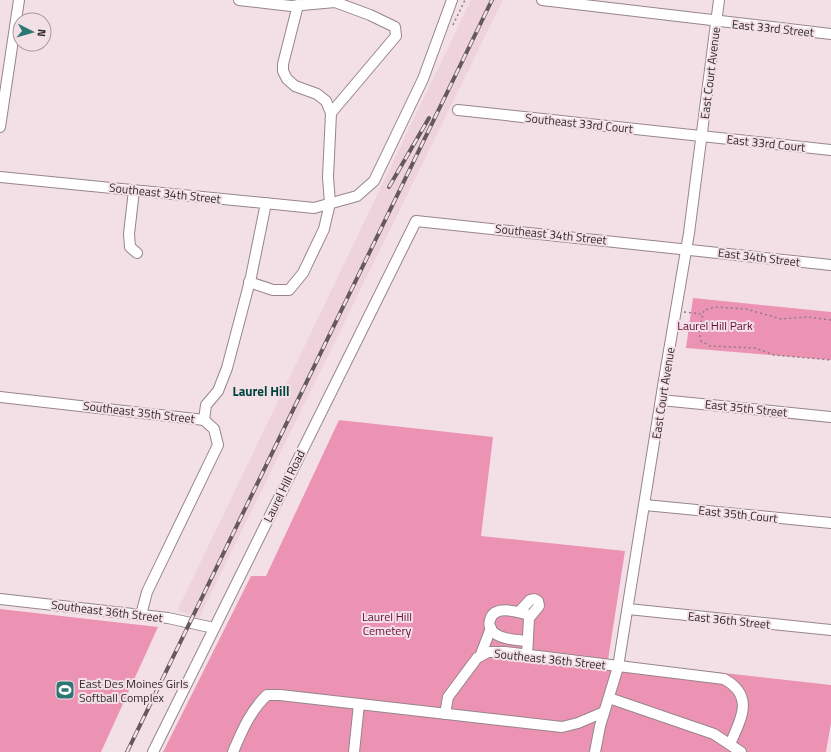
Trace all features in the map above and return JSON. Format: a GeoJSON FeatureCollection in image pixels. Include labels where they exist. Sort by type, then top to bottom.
{"type":"FeatureCollection","features":[{"type":"Feature","properties":{"kind":"street"},"geometry":{"type":"LineString","coordinates":[[0,127],[19,0]]}},
{"type":"Feature","properties":{"kind":"street"},"geometry":{"type":"LineString","coordinates":[[239,0],[281,5],[335,2],[370,15],[395,27],[396,36],[331,113]]}},
{"type":"Feature","properties":{"kind":"street","name":"Southeast 34th Street"},"geometry":{"type":"LineString","coordinates":[[0,177],[314,208],[357,196],[374,181],[423,79],[452,0]]}},
{"type":"Feature","properties":{"kind":"street","name":"East 33rd Street"},"geometry":{"type":"LineString","coordinates":[[542,0],[716,22],[831,34]]}},
{"type":"Feature","properties":{"kind":"street","name":"East Court Avenue"},"geometry":{"type":"LineString","coordinates":[[595,752],[604,712],[618,667],[628,609],[686,249],[719,0]]}},
{"type":"Feature","properties":{"kind":"street"},"geometry":{"type":"LineString","coordinates":[[249,282],[273,290],[289,290],[303,273],[324,229],[330,203],[328,177],[331,113],[326,101],[317,94],[295,86],[287,79],[283,71],[283,64],[298,5]]}},
{"type":"Feature","properties":{"kind":"street","name":"Southeast 33rd Court"},"geometry":{"type":"LineString","coordinates":[[458,110],[701,136]]}},
{"type":"Feature","properties":{"kind":"street","name":"East 33rd Court"},"geometry":{"type":"LineString","coordinates":[[701,136],[831,150]]}},
{"type":"Feature","properties":{"kind":"street"},"geometry":{"type":"LineString","coordinates":[[134,190],[129,234],[130,247],[137,253]]}},
{"type":"Feature","properties":{"kind":"street"},"geometry":{"type":"LineString","coordinates":[[204,420],[206,405],[218,391],[226,368],[249,282],[266,203]]}},
{"type":"Feature","properties":{"kind":"street","name":"Southeast 34th Street"},"geometry":{"type":"LineString","coordinates":[[416,221],[686,249]]}},
{"type":"Feature","properties":{"kind":"street","name":"Laurel Hill Road"},"geometry":{"type":"LineString","coordinates":[[153,752],[416,221]]}},
{"type":"Feature","properties":{"kind":"street","name":"East 34th Street"},"geometry":{"type":"LineString","coordinates":[[686,249],[831,265]]}},
{"type":"Feature","properties":{"kind":"street","name":"Southeast 35th Street"},"geometry":{"type":"LineString","coordinates":[[0,397],[204,420],[214,429],[218,445],[147,592],[141,615]]}},
{"type":"Feature","properties":{"kind":"street","name":"East 35th Street"},"geometry":{"type":"LineString","coordinates":[[661,400],[831,417]]}},
{"type":"Feature","properties":{"kind":"street","name":"East 35th Court"},"geometry":{"type":"LineString","coordinates":[[645,504],[831,523]]}},
{"type":"Feature","properties":{"kind":"street","name":"Southeast 36th Street"},"geometry":{"type":"LineString","coordinates":[[0,599],[141,615],[185,621],[214,628]]}},
{"type":"Feature","properties":{"kind":"street"},"geometry":{"type":"LineString","coordinates":[[519,612],[530,600],[534,599],[538,602],[539,606],[529,618],[527,656]]}},
{"type":"Feature","properties":{"kind":"street","name":"East 36th Street"},"geometry":{"type":"LineString","coordinates":[[628,609],[831,630]]}},
{"type":"Feature","properties":{"kind":"street"},"geometry":{"type":"LineString","coordinates":[[528,641],[503,637],[492,631],[489,621],[496,612],[506,610],[529,615],[529,618]]}},
{"type":"Feature","properties":{"kind":"street"},"geometry":{"type":"LineString","coordinates":[[481,654],[491,628]]}},
{"type":"Feature","properties":{"kind":"street","name":"Southeast 36th Street"},"geometry":{"type":"LineString","coordinates":[[445,714],[448,697],[481,654],[495,651],[724,679],[732,684],[742,696],[743,714],[730,744]]}},
{"type":"Feature","properties":{"kind":"street"},"geometry":{"type":"LineString","coordinates":[[233,752],[257,705],[267,695],[280,695],[562,727],[578,723],[604,712]]}},
{"type":"Feature","properties":{"kind":"street"},"geometry":{"type":"LineString","coordinates":[[609,698],[714,734],[741,752]]}},
{"type":"Feature","properties":{"kind":"street"},"geometry":{"type":"LineString","coordinates":[[354,752],[359,704]]}},
{"type":"Feature","properties":{"kind":"path"},"geometry":{"type":"LineString","coordinates":[[831,320],[808,317],[781,319],[746,309],[715,307],[704,310],[700,330],[701,341],[710,346],[756,348],[774,355],[831,360]]}},
{"type":"Feature","properties":{"kind":"path"},"geometry":{"type":"LineString","coordinates":[[676,310],[702,314]]}},
{"type":"Feature","properties":{"kind":"shaded area"},"geometry":{"type":"Polygon","coordinates":[[[471,0],[503,0],[199,618],[177,611],[471,0]]]}},
{"type":"Feature","properties":{"kind":"green space","name":"Laurel Hill Park"},"geometry":{"type":"Polygon","coordinates":[[[693,298],[831,312],[831,360],[686,348],[693,298]]]}},
{"type":"Feature","properties":{"kind":"green space","name":"Laurel Hill Cemetery"},"geometry":{"type":"Polygon","coordinates":[[[339,420],[493,437],[481,536],[625,551],[608,660],[831,685],[831,723],[826,752],[163,752],[251,576],[266,576],[339,420]]]}},
{"type":"Feature","properties":{"kind":"green space","name":"East Des Moines Girls Softball Complex"},"geometry":{"type":"Polygon","coordinates":[[[0,609],[158,627],[101,752],[0,752],[0,609]]]}},
{"type":"Feature","properties":{"kind":"railway"},"geometry":{"type":"LineString","coordinates":[[127,752],[492,0]]}},
{"type":"Feature","properties":{"kind":"railway"},"geometry":{"type":"LineString","coordinates":[[389,187],[429,118]]}},
{"type":"Feature","properties":{"kind":"place","name":"East Des Moines Girls Softball Complex"},"geometry":{"type":"Point","coordinates":[65,690]}},
{"type":"Feature","properties":{"kind":"district","name":"Laurel Hill"},"geometry":{"type":"Point","coordinates":[261,391]}}]}
